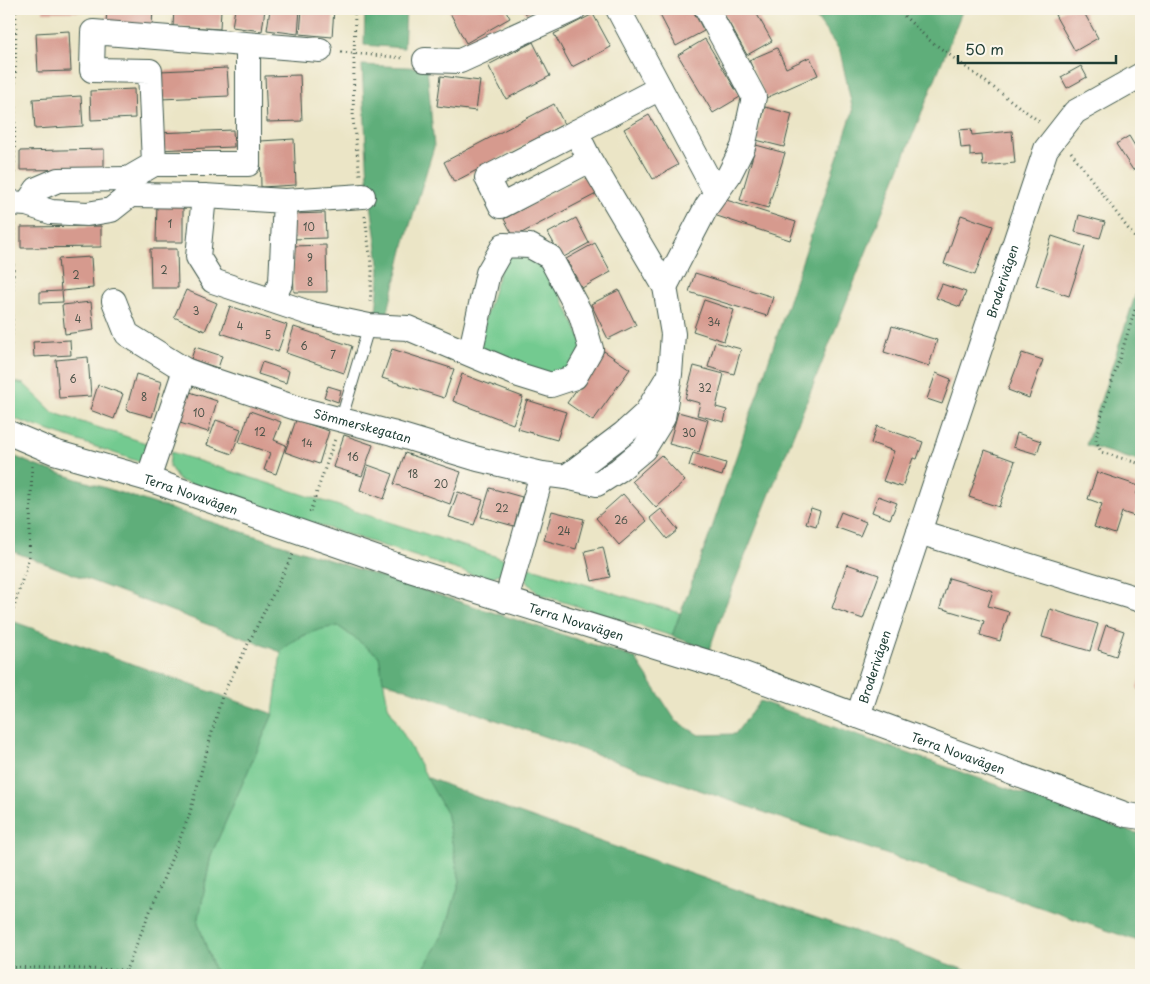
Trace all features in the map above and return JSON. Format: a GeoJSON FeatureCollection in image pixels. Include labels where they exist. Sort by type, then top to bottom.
{"type":"FeatureCollection","features":[{"type":"Feature","properties":{"kind":"street"},"geometry":{"type":"LineString","coordinates":[[425,60],[460,61],[574,9]]}},
{"type":"Feature","properties":{"kind":"street"},"geometry":{"type":"LineString","coordinates":[[618,9],[716,193]]}},
{"type":"Feature","properties":{"kind":"street"},"geometry":{"type":"LineString","coordinates":[[665,287],[707,206],[730,175],[743,148],[754,97],[707,9]]}},
{"type":"Feature","properties":{"kind":"street"},"geometry":{"type":"LineString","coordinates":[[150,71],[92,70],[93,32],[320,50]]}},
{"type":"Feature","properties":{"kind":"street"},"geometry":{"type":"LineString","coordinates":[[150,37],[154,164]]}},
{"type":"Feature","properties":{"kind":"street"},"geometry":{"type":"LineString","coordinates":[[18,203],[51,212],[87,214],[112,210],[129,187],[154,164],[248,164],[248,45]]}},
{"type":"Feature","properties":{"kind":"street","name":"Broderivägen"},"geometry":{"type":"LineString","coordinates":[[858,716],[1046,149],[1075,112],[1141,75]]}},
{"type":"Feature","properties":{"kind":"street"},"geometry":{"type":"LineString","coordinates":[[590,160],[501,206],[487,178],[660,88]]}},
{"type":"Feature","properties":{"kind":"street","name":"Sömmerskegatan"},"geometry":{"type":"LineString","coordinates":[[114,300],[128,334],[185,370],[296,408],[392,433],[478,459],[542,474],[597,484],[619,470],[644,449],[663,418],[670,374],[673,334],[665,287],[590,160],[576,132]]}},
{"type":"Feature","properties":{"kind":"street"},"geometry":{"type":"LineString","coordinates":[[18,203],[37,189],[58,180],[204,196],[285,200],[363,196]]}},
{"type":"Feature","properties":{"kind":"street"},"geometry":{"type":"LineString","coordinates":[[204,196],[198,257],[213,281],[312,314],[369,326],[408,328],[519,375],[551,385],[575,377],[591,349],[581,315],[550,257],[530,246],[504,245],[488,273],[470,354]]}},
{"type":"Feature","properties":{"kind":"street"},"geometry":{"type":"LineString","coordinates":[[272,300],[281,282],[285,200]]}},
{"type":"Feature","properties":{"kind":"street"},"geometry":{"type":"LineString","coordinates":[[148,479],[185,370]]}},
{"type":"Feature","properties":{"kind":"street","name":"Sömmerskegatan"},"geometry":{"type":"LineString","coordinates":[[566,477],[623,434],[646,413],[670,374]]}},
{"type":"Feature","properties":{"kind":"street","name":"Terra Novavägen"},"geometry":{"type":"LineString","coordinates":[[9,433],[54,452],[148,479],[410,570],[724,667],[1127,815],[1141,817]]}},
{"type":"Feature","properties":{"kind":"street"},"geometry":{"type":"LineString","coordinates":[[506,601],[542,474]]}},
{"type":"Feature","properties":{"kind":"street"},"geometry":{"type":"LineString","coordinates":[[919,532],[1141,600]]}},
{"type":"Feature","properties":{"kind":"lane"},"geometry":{"type":"LineString","coordinates":[[342,420],[369,326]]}},
{"type":"Feature","properties":{"kind":"path"},"geometry":{"type":"LineString","coordinates":[[355,9],[353,120],[372,271],[369,326]]}},
{"type":"Feature","properties":{"kind":"path"},"geometry":{"type":"LineString","coordinates":[[897,9],[928,39],[1057,134],[1141,246]]}},
{"type":"Feature","properties":{"kind":"path"},"geometry":{"type":"LineString","coordinates":[[320,50],[425,60]]}},
{"type":"Feature","properties":{"kind":"path"},"geometry":{"type":"LineString","coordinates":[[1141,291],[1100,420],[1096,440],[1101,452],[1141,464]]}},
{"type":"Feature","properties":{"kind":"path"},"geometry":{"type":"LineString","coordinates":[[126,970],[189,816],[222,696],[303,534],[342,420]]}},
{"type":"Feature","properties":{"kind":"path"},"geometry":{"type":"LineString","coordinates":[[9,624],[29,557],[32,443]]}},
{"type":"Feature","properties":{"kind":"path"},"geometry":{"type":"LineString","coordinates":[[9,967],[126,970],[131,975]]}},
{"type":"Feature","properties":{"kind":"green space"},"geometry":{"type":"Polygon","coordinates":[[[365,9],[406,9],[404,48],[364,45],[365,9]]]}},
{"type":"Feature","properties":{"kind":"green space"},"geometry":{"type":"Polygon","coordinates":[[[810,9],[963,9],[709,650],[672,636],[711,531],[853,111],[840,51],[810,9]]]}},
{"type":"Feature","properties":{"kind":"green space"},"geometry":{"type":"Polygon","coordinates":[[[362,65],[427,68],[434,147],[406,238],[387,315],[376,312],[380,271],[368,181],[362,65]]]}},
{"type":"Feature","properties":{"kind":"green space"},"geometry":{"type":"Polygon","coordinates":[[[506,251],[545,261],[585,347],[570,373],[551,381],[475,351],[506,251]]]}},
{"type":"Feature","properties":{"kind":"green space"},"geometry":{"type":"Polygon","coordinates":[[[1141,278],[1141,462],[1086,445],[1141,278]]]}},
{"type":"Feature","properties":{"kind":"green space"},"geometry":{"type":"Polygon","coordinates":[[[9,381],[24,384],[54,413],[149,444],[140,462],[9,417],[9,381]]]}},
{"type":"Feature","properties":{"kind":"green space"},"geometry":{"type":"Polygon","coordinates":[[[171,452],[507,560],[500,574],[486,579],[178,480],[169,465],[171,452]]]}},
{"type":"Feature","properties":{"kind":"green space"},"geometry":{"type":"Polygon","coordinates":[[[9,454],[37,466],[635,658],[676,721],[699,735],[735,734],[760,701],[1141,834],[1141,942],[383,681],[379,656],[338,626],[307,634],[287,646],[281,652],[9,550],[9,454]]]}},
{"type":"Feature","properties":{"kind":"green space"},"geometry":{"type":"Polygon","coordinates":[[[525,566],[680,613],[672,636],[538,594],[525,579],[525,566]]]}},
{"type":"Feature","properties":{"kind":"green space"},"geometry":{"type":"Polygon","coordinates":[[[9,620],[273,714],[211,855],[198,923],[216,975],[9,975],[9,620]]]}},
{"type":"Feature","properties":{"kind":"green space"},"geometry":{"type":"Polygon","coordinates":[[[338,626],[379,656],[388,706],[446,812],[460,881],[445,931],[420,975],[216,975],[198,923],[211,855],[273,714],[281,652],[288,643],[319,629],[338,626]]]}},
{"type":"Feature","properties":{"kind":"green space"},"geometry":{"type":"Polygon","coordinates":[[[426,777],[513,811],[979,975],[420,975],[445,931],[460,881],[446,812],[426,777]]]}},
{"type":"Feature","properties":{"kind":"building"},"geometry":{"type":"Polygon","coordinates":[[[43,9],[83,9],[83,12],[43,12],[43,9]]]}},
{"type":"Feature","properties":{"kind":"building"},"geometry":{"type":"Polygon","coordinates":[[[107,9],[153,9],[152,26],[106,23],[107,9]]]}},
{"type":"Feature","properties":{"kind":"building"},"geometry":{"type":"Polygon","coordinates":[[[174,9],[221,9],[220,29],[173,26],[174,9]]]}},
{"type":"Feature","properties":{"kind":"building"},"geometry":{"type":"Polygon","coordinates":[[[235,9],[265,9],[262,31],[232,27],[235,9]]]}},
{"type":"Feature","properties":{"kind":"building"},"geometry":{"type":"Polygon","coordinates":[[[270,9],[300,9],[298,34],[267,30],[270,9]]]}},
{"type":"Feature","properties":{"kind":"building"},"geometry":{"type":"Polygon","coordinates":[[[302,9],[334,9],[332,37],[300,34],[302,9]]]}},
{"type":"Feature","properties":{"kind":"building"},"geometry":{"type":"Polygon","coordinates":[[[453,9],[505,9],[510,18],[466,43],[449,11],[453,9]]]}},
{"type":"Feature","properties":{"kind":"building"},"geometry":{"type":"Polygon","coordinates":[[[523,9],[536,9],[526,14],[523,9]]]}},
{"type":"Feature","properties":{"kind":"building"},"geometry":{"type":"Polygon","coordinates":[[[671,9],[692,9],[704,31],[676,46],[660,15],[671,9]]]}},
{"type":"Feature","properties":{"kind":"building"},"geometry":{"type":"Polygon","coordinates":[[[721,9],[754,9],[772,41],[747,55],[721,9]]]}},
{"type":"Feature","properties":{"kind":"building"},"geometry":{"type":"Polygon","coordinates":[[[1066,9],[1082,9],[1098,38],[1075,51],[1055,15],[1066,9]]]}},
{"type":"Feature","properties":{"kind":"building"},"geometry":{"type":"Polygon","coordinates":[[[593,14],[611,47],[572,67],[554,34],[593,14]]]}},
{"type":"Feature","properties":{"kind":"building"},"geometry":{"type":"Polygon","coordinates":[[[69,31],[71,71],[38,72],[36,33],[69,31]]]}},
{"type":"Feature","properties":{"kind":"building"},"geometry":{"type":"Polygon","coordinates":[[[705,39],[740,97],[713,113],[678,55],[705,39]]]}},
{"type":"Feature","properties":{"kind":"building"},"geometry":{"type":"Polygon","coordinates":[[[533,42],[550,76],[506,99],[488,65],[533,42]]]}},
{"type":"Feature","properties":{"kind":"building"},"geometry":{"type":"Polygon","coordinates":[[[777,48],[786,68],[810,57],[818,75],[766,98],[749,60],[777,48]]]}},
{"type":"Feature","properties":{"kind":"building"},"geometry":{"type":"Polygon","coordinates":[[[1081,66],[1087,77],[1067,88],[1061,77],[1081,66]]]}},
{"type":"Feature","properties":{"kind":"building"},"geometry":{"type":"Polygon","coordinates":[[[227,68],[229,96],[161,99],[160,71],[227,68]]]}},
{"type":"Feature","properties":{"kind":"building"},"geometry":{"type":"Polygon","coordinates":[[[300,75],[302,121],[267,122],[265,76],[300,75]]]}},
{"type":"Feature","properties":{"kind":"building"},"geometry":{"type":"Polygon","coordinates":[[[441,76],[480,81],[476,111],[437,106],[441,76]]]}},
{"type":"Feature","properties":{"kind":"building"},"geometry":{"type":"Polygon","coordinates":[[[134,89],[135,118],[91,120],[90,91],[134,89]]]}},
{"type":"Feature","properties":{"kind":"building"},"geometry":{"type":"Polygon","coordinates":[[[81,96],[83,126],[35,129],[33,99],[81,96]]]}},
{"type":"Feature","properties":{"kind":"building"},"geometry":{"type":"Polygon","coordinates":[[[554,104],[564,124],[454,182],[444,162],[554,104]]]}},
{"type":"Feature","properties":{"kind":"building"},"geometry":{"type":"Polygon","coordinates":[[[765,107],[792,114],[784,147],[756,140],[765,107]]]}},
{"type":"Feature","properties":{"kind":"building"},"geometry":{"type":"Polygon","coordinates":[[[649,115],[678,165],[653,179],[624,129],[649,115]]]}},
{"type":"Feature","properties":{"kind":"building"},"geometry":{"type":"Polygon","coordinates":[[[971,129],[972,135],[1012,131],[1015,163],[983,166],[982,155],[970,156],[970,147],[961,148],[959,130],[971,129]]]}},
{"type":"Feature","properties":{"kind":"building"},"geometry":{"type":"Polygon","coordinates":[[[233,130],[234,147],[156,150],[156,133],[233,130]]]}},
{"type":"Feature","properties":{"kind":"building"},"geometry":{"type":"Polygon","coordinates":[[[1129,136],[1141,156],[1141,165],[1133,170],[1116,144],[1129,136]]]}},
{"type":"Feature","properties":{"kind":"building"},"geometry":{"type":"Polygon","coordinates":[[[294,139],[296,185],[261,187],[260,141],[294,139]]]}},
{"type":"Feature","properties":{"kind":"building"},"geometry":{"type":"Polygon","coordinates":[[[756,145],[785,153],[768,208],[740,200],[756,145]]]}},
{"type":"Feature","properties":{"kind":"building"},"geometry":{"type":"Polygon","coordinates":[[[104,149],[104,169],[20,170],[20,151],[104,149]]]}},
{"type":"Feature","properties":{"kind":"building"},"geometry":{"type":"Polygon","coordinates":[[[588,174],[598,193],[514,237],[504,219],[588,174]]]}},
{"type":"Feature","properties":{"kind":"building"},"geometry":{"type":"Polygon","coordinates":[[[720,198],[796,222],[790,240],[714,215],[720,198]]]}},
{"type":"Feature","properties":{"kind":"building"},"geometry":{"type":"Polygon","coordinates":[[[157,203],[183,204],[183,242],[156,242],[157,203]]]}},
{"type":"Feature","properties":{"kind":"building"},"geometry":{"type":"Polygon","coordinates":[[[325,213],[326,238],[292,239],[292,214],[325,213]]]}},
{"type":"Feature","properties":{"kind":"building"},"geometry":{"type":"Polygon","coordinates":[[[961,215],[993,226],[975,275],[944,264],[961,215]]]}},
{"type":"Feature","properties":{"kind":"building"},"geometry":{"type":"Polygon","coordinates":[[[1079,215],[1105,222],[1100,238],[1075,232],[1079,215]]]}},
{"type":"Feature","properties":{"kind":"building"},"geometry":{"type":"Polygon","coordinates":[[[576,218],[589,243],[562,258],[548,233],[576,218]]]}},
{"type":"Feature","properties":{"kind":"building"},"geometry":{"type":"Polygon","coordinates":[[[101,226],[101,247],[21,248],[21,227],[101,226]]]}},
{"type":"Feature","properties":{"kind":"building"},"geometry":{"type":"Polygon","coordinates":[[[1052,236],[1085,247],[1069,296],[1036,285],[1052,236]]]}},
{"type":"Feature","properties":{"kind":"building"},"geometry":{"type":"Polygon","coordinates":[[[595,243],[611,272],[582,288],[566,259],[595,243]]]}},
{"type":"Feature","properties":{"kind":"building"},"geometry":{"type":"Polygon","coordinates":[[[326,245],[327,292],[294,292],[292,246],[326,245]]]}},
{"type":"Feature","properties":{"kind":"building"},"geometry":{"type":"Polygon","coordinates":[[[150,249],[177,249],[178,288],[151,288],[150,249]]]}},
{"type":"Feature","properties":{"kind":"building"},"geometry":{"type":"Polygon","coordinates":[[[91,257],[93,288],[62,291],[63,302],[40,303],[40,292],[61,291],[58,259],[91,257]]]}},
{"type":"Feature","properties":{"kind":"building"},"geometry":{"type":"Polygon","coordinates":[[[695,273],[773,297],[767,316],[689,292],[695,273]]]}},
{"type":"Feature","properties":{"kind":"building"},"geometry":{"type":"Polygon","coordinates":[[[942,284],[966,292],[960,307],[936,298],[942,284]]]}},
{"type":"Feature","properties":{"kind":"building"},"geometry":{"type":"Polygon","coordinates":[[[186,290],[217,303],[205,331],[174,317],[186,290]]]}},
{"type":"Feature","properties":{"kind":"building"},"geometry":{"type":"Polygon","coordinates":[[[619,290],[636,325],[608,339],[591,304],[619,290]]]}},
{"type":"Feature","properties":{"kind":"building"},"geometry":{"type":"Polygon","coordinates":[[[704,300],[734,310],[724,341],[693,331],[704,300]]]}},
{"type":"Feature","properties":{"kind":"building"},"geometry":{"type":"Polygon","coordinates":[[[91,302],[94,330],[65,334],[62,305],[91,302]]]}},
{"type":"Feature","properties":{"kind":"building"},"geometry":{"type":"Polygon","coordinates":[[[230,306],[287,325],[278,352],[221,333],[230,306]]]}},
{"type":"Feature","properties":{"kind":"building"},"geometry":{"type":"Polygon","coordinates":[[[892,326],[937,340],[929,366],[884,352],[892,326]]]}},
{"type":"Feature","properties":{"kind":"building"},"geometry":{"type":"Polygon","coordinates":[[[294,327],[352,346],[344,373],[286,353],[294,327]]]}},
{"type":"Feature","properties":{"kind":"building"},"geometry":{"type":"Polygon","coordinates":[[[70,340],[71,355],[34,357],[33,342],[70,340]]]}},
{"type":"Feature","properties":{"kind":"building"},"geometry":{"type":"Polygon","coordinates":[[[715,342],[741,349],[734,374],[708,367],[715,342]]]}},
{"type":"Feature","properties":{"kind":"building"},"geometry":{"type":"Polygon","coordinates":[[[195,347],[222,356],[218,368],[191,359],[195,347]]]}},
{"type":"Feature","properties":{"kind":"building"},"geometry":{"type":"Polygon","coordinates":[[[392,349],[454,369],[444,398],[382,378],[392,349]]]}},
{"type":"Feature","properties":{"kind":"building"},"geometry":{"type":"Polygon","coordinates":[[[604,351],[630,369],[593,421],[567,403],[604,351]]]}},
{"type":"Feature","properties":{"kind":"building"},"geometry":{"type":"Polygon","coordinates":[[[1022,353],[1043,360],[1029,398],[1008,390],[1022,353]]]}},
{"type":"Feature","properties":{"kind":"building"},"geometry":{"type":"Polygon","coordinates":[[[88,357],[91,396],[59,398],[56,360],[88,357]]]}},
{"type":"Feature","properties":{"kind":"building"},"geometry":{"type":"Polygon","coordinates":[[[262,362],[289,371],[286,383],[258,374],[262,362]]]}},
{"type":"Feature","properties":{"kind":"building"},"geometry":{"type":"Polygon","coordinates":[[[694,366],[724,374],[716,407],[727,410],[724,422],[697,415],[700,403],[685,399],[694,366]]]}},
{"type":"Feature","properties":{"kind":"building"},"geometry":{"type":"Polygon","coordinates":[[[936,373],[951,379],[942,404],[927,399],[936,373]]]}},
{"type":"Feature","properties":{"kind":"building"},"geometry":{"type":"Polygon","coordinates":[[[136,374],[162,382],[152,417],[126,410],[136,374]]]}},
{"type":"Feature","properties":{"kind":"building"},"geometry":{"type":"Polygon","coordinates":[[[462,374],[523,397],[513,424],[453,401],[462,374]]]}},
{"type":"Feature","properties":{"kind":"building"},"geometry":{"type":"Polygon","coordinates":[[[98,385],[123,394],[114,419],[90,410],[98,385]]]}},
{"type":"Feature","properties":{"kind":"building"},"geometry":{"type":"Polygon","coordinates":[[[328,386],[341,390],[338,402],[324,397],[328,386]]]}},
{"type":"Feature","properties":{"kind":"building"},"geometry":{"type":"Polygon","coordinates":[[[190,392],[217,401],[208,432],[180,423],[190,392]]]}},
{"type":"Feature","properties":{"kind":"building"},"geometry":{"type":"Polygon","coordinates":[[[527,400],[566,412],[557,440],[518,429],[527,400]]]}},
{"type":"Feature","properties":{"kind":"building"},"geometry":{"type":"Polygon","coordinates":[[[250,411],[281,422],[274,440],[286,445],[276,474],[264,470],[270,453],[239,442],[250,411]]]}},
{"type":"Feature","properties":{"kind":"building"},"geometry":{"type":"Polygon","coordinates":[[[678,412],[708,420],[699,452],[669,444],[678,412]]]}},
{"type":"Feature","properties":{"kind":"building"},"geometry":{"type":"Polygon","coordinates":[[[216,420],[241,429],[232,454],[207,445],[216,420]]]}},
{"type":"Feature","properties":{"kind":"building"},"geometry":{"type":"Polygon","coordinates":[[[296,420],[329,431],[319,464],[285,452],[296,420]]]}},
{"type":"Feature","properties":{"kind":"building"},"geometry":{"type":"Polygon","coordinates":[[[877,426],[923,442],[917,459],[913,458],[902,487],[883,481],[894,451],[871,443],[877,426]]]}},
{"type":"Feature","properties":{"kind":"building"},"geometry":{"type":"Polygon","coordinates":[[[1017,433],[1041,441],[1037,454],[1013,447],[1017,433]]]}},
{"type":"Feature","properties":{"kind":"building"},"geometry":{"type":"Polygon","coordinates":[[[344,435],[373,445],[362,476],[333,467],[344,435]]]}},
{"type":"Feature","properties":{"kind":"building"},"geometry":{"type":"Polygon","coordinates":[[[985,450],[1015,461],[999,507],[969,497],[985,450]]]}},
{"type":"Feature","properties":{"kind":"building"},"geometry":{"type":"Polygon","coordinates":[[[405,453],[461,472],[450,504],[394,484],[405,453]]]}},
{"type":"Feature","properties":{"kind":"building"},"geometry":{"type":"Polygon","coordinates":[[[693,453],[726,463],[722,476],[689,466],[693,453]]]}},
{"type":"Feature","properties":{"kind":"building"},"geometry":{"type":"Polygon","coordinates":[[[661,455],[685,481],[656,508],[632,481],[661,455]]]}},
{"type":"Feature","properties":{"kind":"building"},"geometry":{"type":"Polygon","coordinates":[[[368,465],[393,474],[384,499],[360,490],[368,465]]]}},
{"type":"Feature","properties":{"kind":"building"},"geometry":{"type":"Polygon","coordinates":[[[1097,472],[1139,486],[1136,495],[1140,496],[1134,516],[1122,512],[1115,534],[1094,527],[1102,504],[1088,499],[1097,472]]]}},
{"type":"Feature","properties":{"kind":"building"},"geometry":{"type":"Polygon","coordinates":[[[490,488],[522,497],[514,526],[481,517],[490,488]]]}},
{"type":"Feature","properties":{"kind":"building"},"geometry":{"type":"Polygon","coordinates":[[[458,492],[483,500],[474,525],[449,517],[458,492]]]}},
{"type":"Feature","properties":{"kind":"building"},"geometry":{"type":"Polygon","coordinates":[[[623,494],[647,521],[619,545],[596,518],[623,494]]]}},
{"type":"Feature","properties":{"kind":"building"},"geometry":{"type":"Polygon","coordinates":[[[878,496],[897,503],[890,519],[872,512],[878,496]]]}},
{"type":"Feature","properties":{"kind":"building"},"geometry":{"type":"Polygon","coordinates":[[[811,508],[820,511],[816,526],[806,523],[811,508]]]}},
{"type":"Feature","properties":{"kind":"building"},"geometry":{"type":"Polygon","coordinates":[[[661,509],[678,530],[667,539],[650,518],[661,509]]]}},
{"type":"Feature","properties":{"kind":"building"},"geometry":{"type":"Polygon","coordinates":[[[552,511],[584,519],[576,549],[544,540],[552,511]]]}},
{"type":"Feature","properties":{"kind":"building"},"geometry":{"type":"Polygon","coordinates":[[[841,512],[866,522],[860,536],[835,527],[841,512]]]}},
{"type":"Feature","properties":{"kind":"building"},"geometry":{"type":"Polygon","coordinates":[[[603,547],[610,577],[592,581],[585,551],[603,547]]]}},
{"type":"Feature","properties":{"kind":"building"},"geometry":{"type":"Polygon","coordinates":[[[847,564],[879,575],[863,619],[832,608],[847,564]]]}},
{"type":"Feature","properties":{"kind":"building"},"geometry":{"type":"Polygon","coordinates":[[[949,578],[993,591],[988,606],[1009,612],[1000,641],[980,635],[984,621],[940,608],[949,578]]]}},
{"type":"Feature","properties":{"kind":"building"},"geometry":{"type":"Polygon","coordinates":[[[1050,609],[1098,624],[1090,651],[1042,637],[1050,609]]]}},
{"type":"Feature","properties":{"kind":"building"},"geometry":{"type":"Polygon","coordinates":[[[1106,625],[1124,631],[1116,656],[1098,650],[1106,625]]]}},
{"type":"Feature","properties":{"kind":"building"},"geometry":{"type":"Polygon","coordinates":[[[1141,676],[1141,690],[1137,688],[1141,676]]]}}]}
